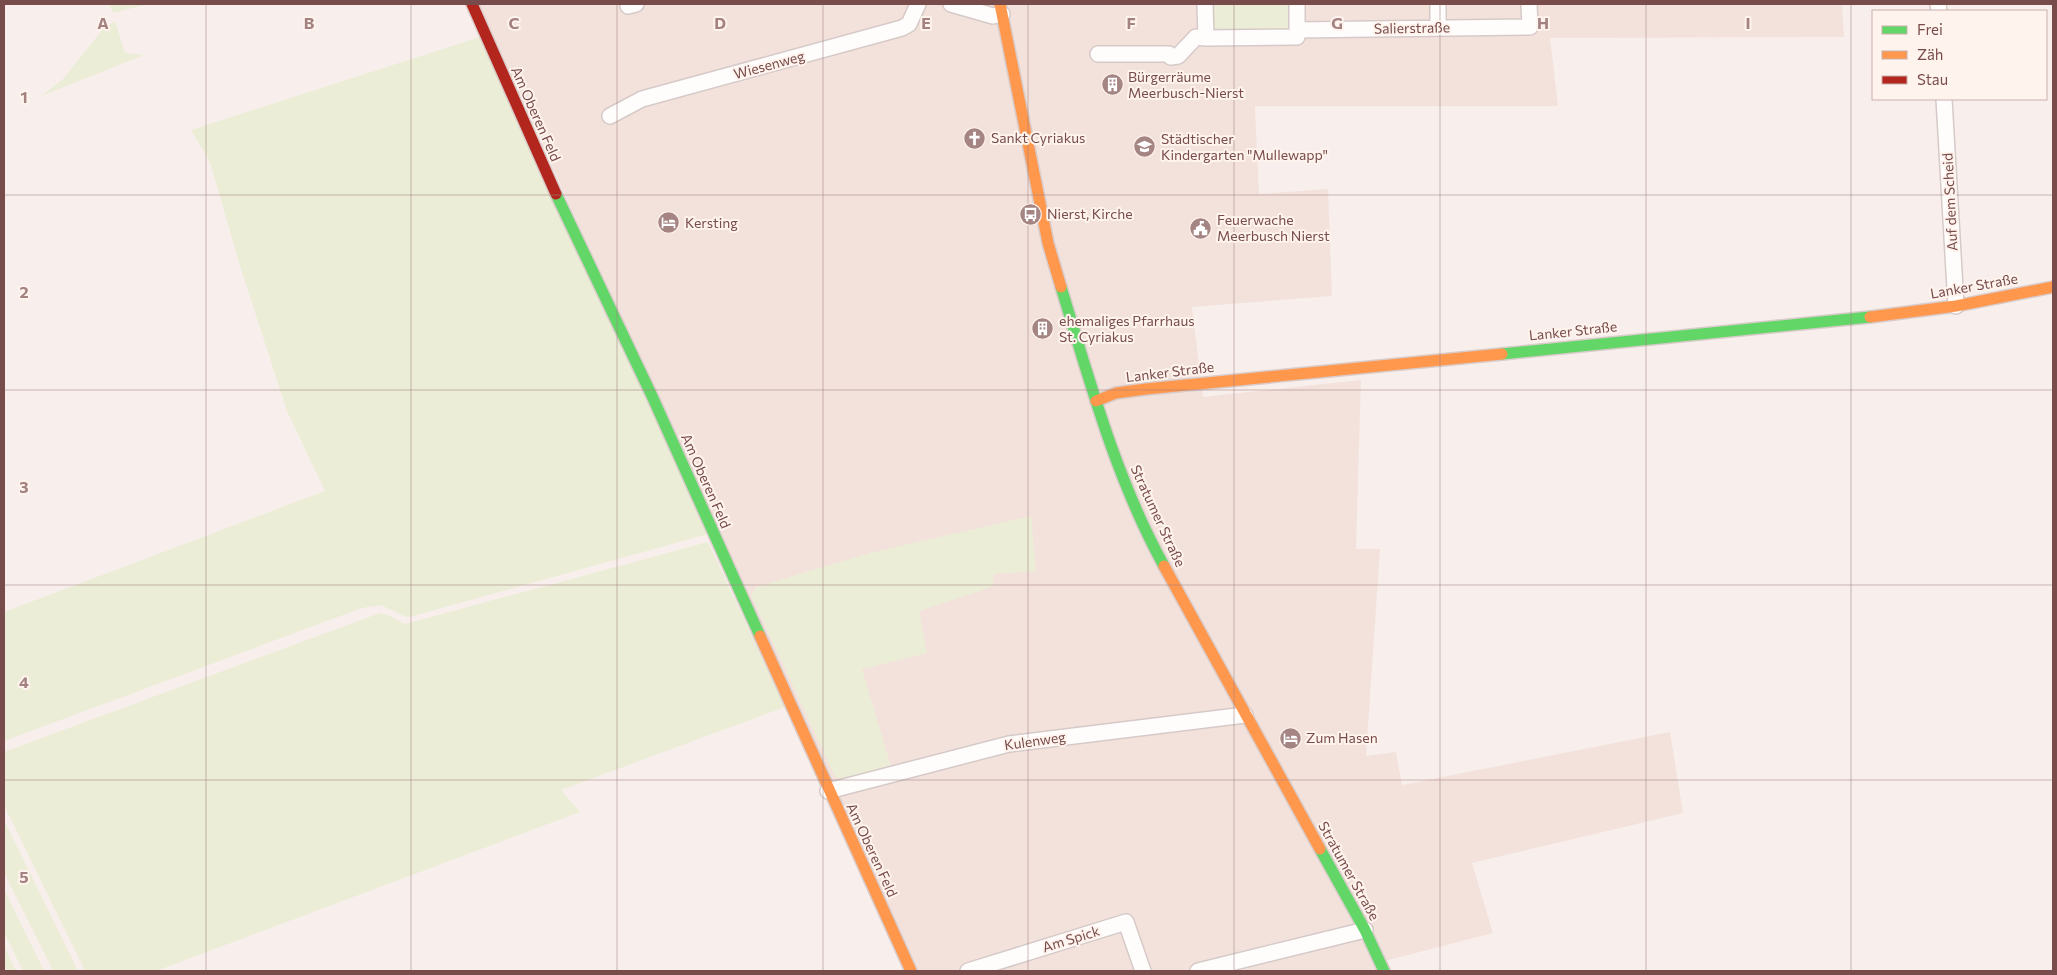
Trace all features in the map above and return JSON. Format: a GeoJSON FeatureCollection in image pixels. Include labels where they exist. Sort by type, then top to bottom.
{"type":"FeatureCollection","features":[{"type":"Feature","properties":{"kind":"street","name":"Am Oberen Feld"},"geometry":{"type":"LineString","coordinates":[[472,4],[545,171],[652,396],[698,502],[740,589],[828,790],[911,971]]}},
{"type":"Feature","properties":{"kind":"street","name":"Wiesenweg"},"geometry":{"type":"LineString","coordinates":[[610,116],[642,99],[902,28],[909,24],[918,4]]}},
{"type":"Feature","properties":{"kind":"street"},"geometry":{"type":"LineString","coordinates":[[951,4],[993,16],[1001,9]]}},
{"type":"Feature","properties":{"kind":"street"},"geometry":{"type":"LineString","coordinates":[[1098,54],[1169,54],[1178,56],[1196,38],[1206,38],[1205,4]]}},
{"type":"Feature","properties":{"kind":"street"},"geometry":{"type":"LineString","coordinates":[[1297,4],[1297,30]]}},
{"type":"Feature","properties":{"kind":"street"},"geometry":{"type":"LineString","coordinates":[[1438,4],[1438,28]]}},
{"type":"Feature","properties":{"kind":"street","name":"Salierstraße"},"geometry":{"type":"LineString","coordinates":[[1206,38],[1297,36],[1297,30],[1530,27],[1530,4]]}},
{"type":"Feature","properties":{"kind":"street","name":"Stratumer Straße"},"geometry":{"type":"LineString","coordinates":[[1001,9],[1048,243],[1096,401],[1128,492],[1160,560],[1364,930],[1384,971]]}},
{"type":"Feature","properties":{"kind":"street","name":"Auf dem Scheid"},"geometry":{"type":"LineString","coordinates":[[1944,100],[1956,306]]}},
{"type":"Feature","properties":{"kind":"street","name":"Lanker Straße"},"geometry":{"type":"LineString","coordinates":[[1096,401],[1116,393],[1146,389],[1881,316],[1956,306],[2053,287]]}},
{"type":"Feature","properties":{"kind":"street","name":"Kulenweg"},"geometry":{"type":"LineString","coordinates":[[828,790],[1009,744],[1245,715]]}},
{"type":"Feature","properties":{"kind":"street","name":"Am Spick"},"geometry":{"type":"LineString","coordinates":[[968,971],[1126,922],[1143,971]]}},
{"type":"Feature","properties":{"kind":"street"},"geometry":{"type":"LineString","coordinates":[[1198,971],[1364,930]]}},
{"type":"Feature","properties":{"kind":"shaded area"},"geometry":{"type":"Polygon","coordinates":[[[478,4],[1842,4],[1844,37],[1550,38],[1558,106],[1255,106],[1259,194],[1328,189],[1332,296],[1192,307],[1203,397],[1361,380],[1356,549],[1380,549],[1366,756],[1396,752],[1402,785],[1670,732],[1683,813],[1472,863],[1493,933],[1373,964],[1377,971],[919,971],[478,4]]]}},
{"type":"Feature","properties":{"kind":"green space"},"geometry":{"type":"Polygon","coordinates":[[[110,4],[148,4],[113,13],[110,4]]]}},
{"type":"Feature","properties":{"kind":"green space"},"geometry":{"type":"Polygon","coordinates":[[[1211,4],[1289,4],[1290,32],[1211,33],[1211,4]]]}},
{"type":"Feature","properties":{"kind":"green space"},"geometry":{"type":"Polygon","coordinates":[[[115,21],[125,53],[144,55],[41,96],[63,79],[103,29],[115,21]]]}},
{"type":"Feature","properties":{"kind":"green space"},"geometry":{"type":"Polygon","coordinates":[[[480,37],[708,534],[413,616],[406,617],[381,605],[362,608],[4,741],[4,612],[325,491],[287,411],[240,266],[210,162],[191,130],[480,37]]]}},
{"type":"Feature","properties":{"kind":"green space"},"geometry":{"type":"Polygon","coordinates":[[[1031,516],[1036,571],[994,574],[992,587],[919,611],[927,653],[862,669],[891,767],[844,779],[835,777],[751,595],[756,587],[870,553],[1031,516]]]}},
{"type":"Feature","properties":{"kind":"green space"},"geometry":{"type":"Polygon","coordinates":[[[708,542],[785,707],[561,790],[580,812],[156,971],[85,971],[4,805],[4,752],[380,613],[405,624],[708,542]]]}},
{"type":"Feature","properties":{"kind":"green space"},"geometry":{"type":"Polygon","coordinates":[[[4,820],[78,971],[53,971],[4,873],[4,820]]]}},
{"type":"Feature","properties":{"kind":"green space"},"geometry":{"type":"Polygon","coordinates":[[[4,889],[44,971],[23,971],[4,932],[4,889]]]}},
{"type":"Feature","properties":{"kind":"green space"},"geometry":{"type":"Polygon","coordinates":[[[4,946],[16,971],[4,971],[4,946]]]}},
{"type":"Feature","properties":{"kind":"traffic: fast"},"geometry":{"type":"LineString","coordinates":[[556,194],[652,396],[760,636]]}},
{"type":"Feature","properties":{"kind":"traffic: fast"},"geometry":{"type":"LineString","coordinates":[[1061,287],[1105,430],[1132,499],[1164,566]]}},
{"type":"Feature","properties":{"kind":"traffic: fast"},"geometry":{"type":"LineString","coordinates":[[1502,354],[1870,317]]}},
{"type":"Feature","properties":{"kind":"traffic: fast"},"geometry":{"type":"LineString","coordinates":[[1320,849],[1365,930],[1384,971]]}},
{"type":"Feature","properties":{"kind":"traffic: slow"},"geometry":{"type":"LineString","coordinates":[[1000,4],[1048,243],[1061,287]]}},
{"type":"Feature","properties":{"kind":"traffic: slow"},"geometry":{"type":"LineString","coordinates":[[1870,317],[1956,306],[2053,287]]}},
{"type":"Feature","properties":{"kind":"traffic: slow"},"geometry":{"type":"LineString","coordinates":[[1096,401],[1116,393],[1146,389],[1502,354]]}},
{"type":"Feature","properties":{"kind":"traffic: slow"},"geometry":{"type":"LineString","coordinates":[[1164,566],[1320,849]]}},
{"type":"Feature","properties":{"kind":"traffic: slow"},"geometry":{"type":"LineString","coordinates":[[760,636],[911,971]]}},
{"type":"Feature","properties":{"kind":"traffic: jam"},"geometry":{"type":"LineString","coordinates":[[472,4],[556,194]]}},
{"type":"Feature","properties":{"kind":"place","name":"Bürgerräume Meerbusch-Nierst"},"geometry":{"type":"Point","coordinates":[1112,85]}},
{"type":"Feature","properties":{"kind":"place","name":"Sankt Cyriakus"},"geometry":{"type":"Point","coordinates":[975,138]}},
{"type":"Feature","properties":{"kind":"place","name":"Städtischer Kindergarten \"Mullewapp\""},"geometry":{"type":"Point","coordinates":[1145,147]}},
{"type":"Feature","properties":{"kind":"place","name":"Nierst, Kirche"},"geometry":{"type":"Point","coordinates":[1031,214]}},
{"type":"Feature","properties":{"kind":"place","name":"Kersting"},"geometry":{"type":"Point","coordinates":[669,223]}},
{"type":"Feature","properties":{"kind":"place","name":"Feuerwache Meerbusch Nierst"},"geometry":{"type":"Point","coordinates":[1201,228]}},
{"type":"Feature","properties":{"kind":"place","name":"ehemaliges Pfarrhaus St. Cyriakus"},"geometry":{"type":"Point","coordinates":[1043,329]}},
{"type":"Feature","properties":{"kind":"place","name":"Zum Hasen"},"geometry":{"type":"Point","coordinates":[1290,738]}}]}
